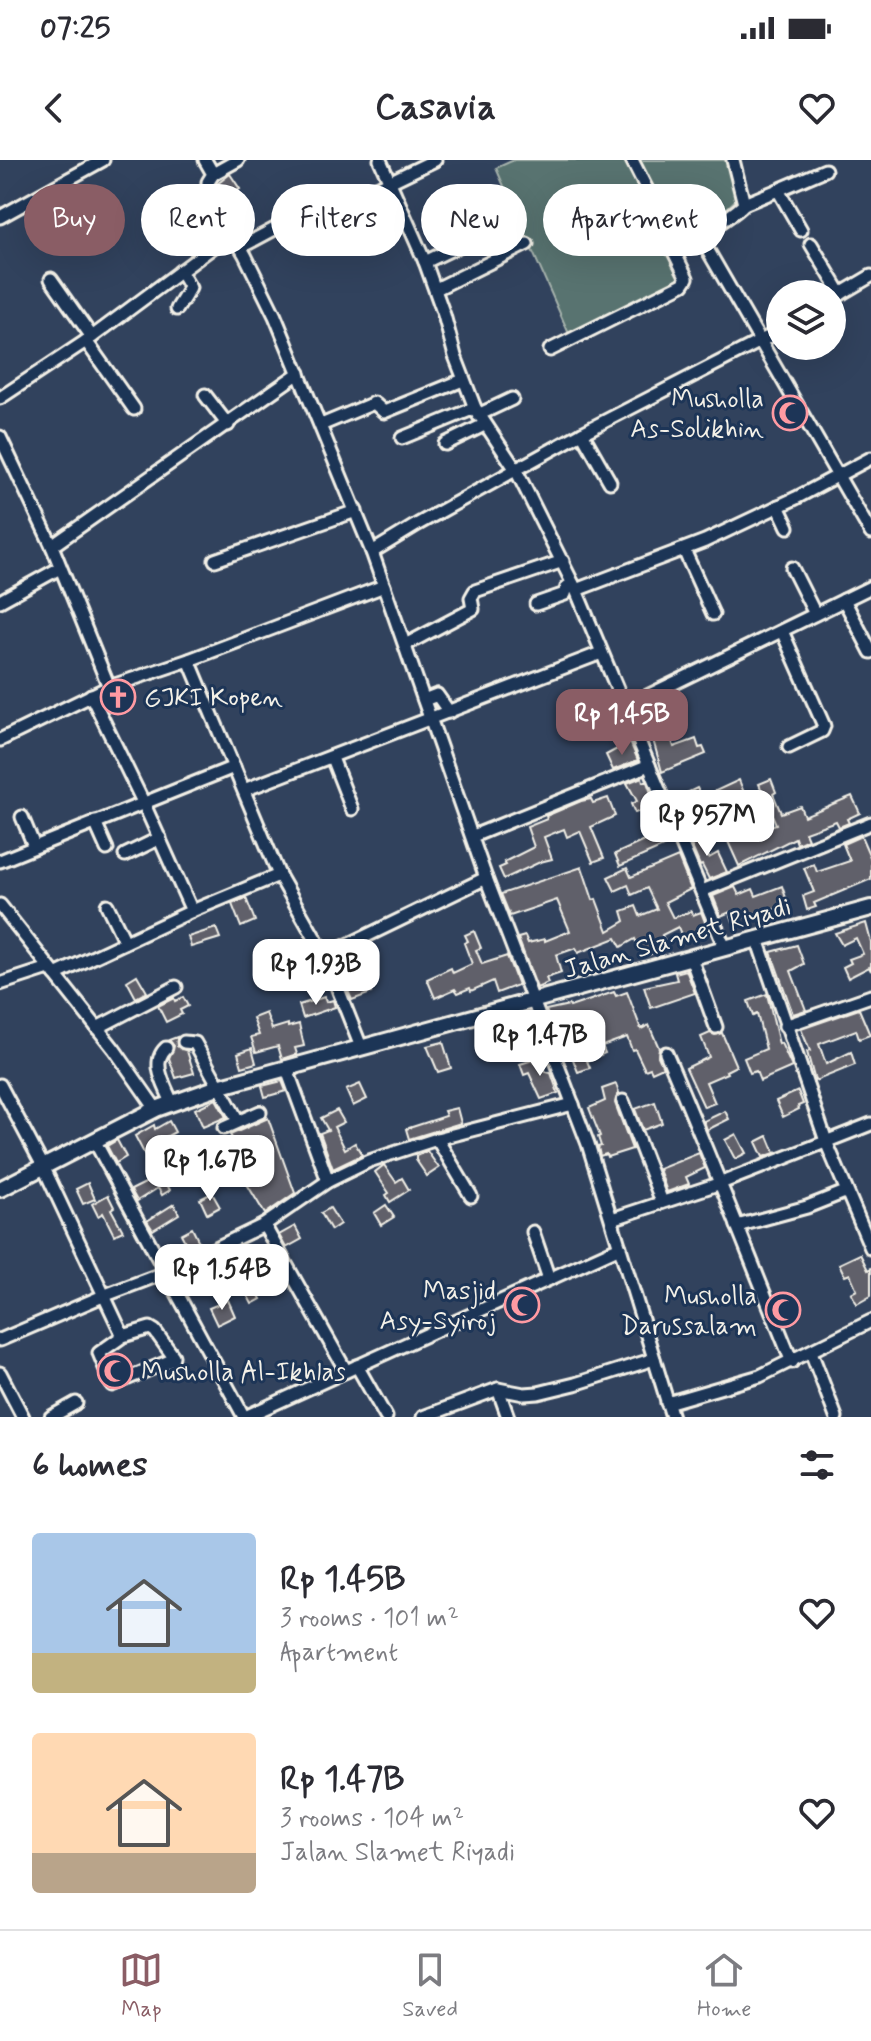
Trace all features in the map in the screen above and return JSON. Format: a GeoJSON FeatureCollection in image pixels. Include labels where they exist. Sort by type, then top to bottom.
{"type":"FeatureCollection","features":[{"type":"Feature","properties":{"kind":"main road","name":"Jalan Slamet Riyadi"},"geometry":{"type":"LineString","coordinates":[[0,1189],[156,1109],[218,1087],[871,908]]}},
{"type":"Feature","properties":{"kind":"street"},"geometry":{"type":"LineString","coordinates":[[0,217],[103,160]]}},
{"type":"Feature","properties":{"kind":"street"},"geometry":{"type":"LineString","coordinates":[[205,160],[213,174]]}},
{"type":"Feature","properties":{"kind":"street"},"geometry":{"type":"LineString","coordinates":[[208,184],[213,174],[238,160]]}},
{"type":"Feature","properties":{"kind":"street"},"geometry":{"type":"LineString","coordinates":[[380,160],[436,289],[463,380],[479,416],[516,470],[575,587],[725,948]]}},
{"type":"Feature","properties":{"kind":"street"},"geometry":{"type":"LineString","coordinates":[[255,240],[297,217],[317,217],[435,160]]}},
{"type":"Feature","properties":{"kind":"street"},"geometry":{"type":"LineString","coordinates":[[632,160],[644,184]]}},
{"type":"Feature","properties":{"kind":"street"},"geometry":{"type":"LineString","coordinates":[[733,160],[744,204]]}},
{"type":"Feature","properties":{"kind":"street"},"geometry":{"type":"LineString","coordinates":[[727,218],[744,204],[825,170]]}},
{"type":"Feature","properties":{"kind":"street"},"geometry":{"type":"LineString","coordinates":[[778,190],[801,230]]}},
{"type":"Feature","properties":{"kind":"street"},"geometry":{"type":"LineString","coordinates":[[811,244],[829,280]]}},
{"type":"Feature","properties":{"kind":"street"},"geometry":{"type":"LineString","coordinates":[[0,398],[89,339],[201,256]]}},
{"type":"Feature","properties":{"kind":"street"},"geometry":{"type":"LineString","coordinates":[[246,256],[271,306],[372,552],[486,878],[573,1104],[612,1219],[672,1417]]}},
{"type":"Feature","properties":{"kind":"street"},"geometry":{"type":"LineString","coordinates":[[425,262],[438,256]]}},
{"type":"Feature","properties":{"kind":"street"},"geometry":{"type":"LineString","coordinates":[[436,289],[503,256]]}},
{"type":"Feature","properties":{"kind":"street"},"geometry":{"type":"LineString","coordinates":[[550,350],[683,284],[687,278],[675,256]]}},
{"type":"Feature","properties":{"kind":"street"},"geometry":{"type":"LineString","coordinates":[[712,256],[871,533]]}},
{"type":"Feature","properties":{"kind":"street"},"geometry":{"type":"LineString","coordinates":[[177,309],[190,288],[180,271]]}},
{"type":"Feature","properties":{"kind":"street"},"geometry":{"type":"LineString","coordinates":[[846,291],[871,276]]}},
{"type":"Feature","properties":{"kind":"street"},"geometry":{"type":"LineString","coordinates":[[51,279],[134,409]]}},
{"type":"Feature","properties":{"kind":"street"},"geometry":{"type":"LineString","coordinates":[[372,552],[582,433],[766,339]]}},
{"type":"Feature","properties":{"kind":"street"},"geometry":{"type":"LineString","coordinates":[[52,546],[299,373]]}},
{"type":"Feature","properties":{"kind":"street"},"geometry":{"type":"LineString","coordinates":[[321,425],[374,403],[384,412],[463,380]]}},
{"type":"Feature","properties":{"kind":"street"},"geometry":{"type":"LineString","coordinates":[[205,395],[228,425]]}},
{"type":"Feature","properties":{"kind":"street"},"geometry":{"type":"LineString","coordinates":[[402,438],[479,416],[512,399]]}},
{"type":"Feature","properties":{"kind":"street"},"geometry":{"type":"LineString","coordinates":[[445,444],[479,416]]}},
{"type":"Feature","properties":{"kind":"street"},"geometry":{"type":"LineString","coordinates":[[582,433],[610,482]]}},
{"type":"Feature","properties":{"kind":"street"},"geometry":{"type":"LineString","coordinates":[[0,437],[52,546],[109,687]]}},
{"type":"Feature","properties":{"kind":"street"},"geometry":{"type":"LineString","coordinates":[[536,604],[565,594],[567,587],[575,587],[684,550],[871,458]]}},
{"type":"Feature","properties":{"kind":"street"},"geometry":{"type":"LineString","coordinates":[[778,506],[788,527]]}},
{"type":"Feature","properties":{"kind":"street"},"geometry":{"type":"LineString","coordinates":[[215,560],[356,511]]}},
{"type":"Feature","properties":{"kind":"street"},"geometry":{"type":"LineString","coordinates":[[684,550],[713,614]]}},
{"type":"Feature","properties":{"kind":"street"},"geometry":{"type":"LineString","coordinates":[[405,645],[473,609],[471,598],[475,591],[563,561]]}},
{"type":"Feature","properties":{"kind":"street"},"geometry":{"type":"LineString","coordinates":[[0,601],[60,568]]}},
{"type":"Feature","properties":{"kind":"street"},"geometry":{"type":"LineString","coordinates":[[792,568],[815,614]]}},
{"type":"Feature","properties":{"kind":"street"},"geometry":{"type":"LineString","coordinates":[[0,740],[109,687],[384,586]]}},
{"type":"Feature","properties":{"kind":"street"},"geometry":{"type":"LineString","coordinates":[[625,707],[871,587]]}},
{"type":"Feature","properties":{"kind":"street"},"geometry":{"type":"LineString","coordinates":[[844,600],[871,652]]}},
{"type":"Feature","properties":{"kind":"street"},"geometry":{"type":"LineString","coordinates":[[782,631],[824,726],[822,731],[789,747]]}},
{"type":"Feature","properties":{"kind":"street"},"geometry":{"type":"LineString","coordinates":[[244,790],[601,653]]}},
{"type":"Feature","properties":{"kind":"street"},"geometry":{"type":"LineString","coordinates":[[189,660],[279,875],[325,956],[361,1047]]}},
{"type":"Feature","properties":{"kind":"street"},"geometry":{"type":"LineString","coordinates":[[91,695],[192,911]]}},
{"type":"Feature","properties":{"kind":"street"},"geometry":{"type":"LineString","coordinates":[[424,700],[437,695],[449,712]]}},
{"type":"Feature","properties":{"kind":"street"},"geometry":{"type":"LineString","coordinates":[[332,758],[352,809]]}},
{"type":"Feature","properties":{"kind":"street"},"geometry":{"type":"LineString","coordinates":[[473,836],[649,765]]}},
{"type":"Feature","properties":{"kind":"street"},"geometry":{"type":"LineString","coordinates":[[0,861],[234,767]]}},
{"type":"Feature","properties":{"kind":"street"},"geometry":{"type":"LineString","coordinates":[[22,817],[34,846]]}},
{"type":"Feature","properties":{"kind":"street"},"geometry":{"type":"LineString","coordinates":[[95,822],[107,849]]}},
{"type":"Feature","properties":{"kind":"street"},"geometry":{"type":"LineString","coordinates":[[702,891],[871,823]]}},
{"type":"Feature","properties":{"kind":"street"},"geometry":{"type":"LineString","coordinates":[[125,855],[160,838]]}},
{"type":"Feature","properties":{"kind":"street"},"geometry":{"type":"LineString","coordinates":[[0,984],[52,971],[279,875]]}},
{"type":"Feature","properties":{"kind":"street"},"geometry":{"type":"LineString","coordinates":[[325,956],[486,878]]}},
{"type":"Feature","properties":{"kind":"street"},"geometry":{"type":"LineString","coordinates":[[0,905],[156,1109]]}},
{"type":"Feature","properties":{"kind":"street"},"geometry":{"type":"LineString","coordinates":[[107,905],[125,942]]}},
{"type":"Feature","properties":{"kind":"street"},"geometry":{"type":"LineString","coordinates":[[757,939],[827,1144],[871,1248]]}},
{"type":"Feature","properties":{"kind":"street"},"geometry":{"type":"LineString","coordinates":[[691,958],[716,1027]]}},
{"type":"Feature","properties":{"kind":"street"},"geometry":{"type":"LineString","coordinates":[[97,1028],[176,987]]}},
{"type":"Feature","properties":{"kind":"street"},"geometry":{"type":"LineString","coordinates":[[785,1026],[871,996]]}},
{"type":"Feature","properties":{"kind":"street"},"geometry":{"type":"LineString","coordinates":[[184,1042],[195,1043],[238,1121]]}},
{"type":"Feature","properties":{"kind":"street"},"geometry":{"type":"LineString","coordinates":[[166,1048],[160,1053],[157,1063],[172,1103]]}},
{"type":"Feature","properties":{"kind":"street"},"geometry":{"type":"LineString","coordinates":[[666,1053],[792,1362]]}},
{"type":"Feature","properties":{"kind":"street"},"geometry":{"type":"LineString","coordinates":[[286,1067],[328,1181]]}},
{"type":"Feature","properties":{"kind":"street"},"geometry":{"type":"LineString","coordinates":[[0,1085],[43,1166],[123,1336]]}},
{"type":"Feature","properties":{"kind":"street"},"geometry":{"type":"LineString","coordinates":[[623,1101],[662,1202]]}},
{"type":"Feature","properties":{"kind":"street"},"geometry":{"type":"LineString","coordinates":[[0,1340],[164,1273],[264,1225],[328,1181],[387,1154],[573,1104]]}},
{"type":"Feature","properties":{"kind":"street"},"geometry":{"type":"LineString","coordinates":[[224,1128],[260,1112]]}},
{"type":"Feature","properties":{"kind":"street"},"geometry":{"type":"LineString","coordinates":[[612,1219],[721,1183],[827,1144],[871,1124]]}},
{"type":"Feature","properties":{"kind":"street"},"geometry":{"type":"LineString","coordinates":[[437,1139],[471,1196]]}},
{"type":"Feature","properties":{"kind":"street"},"geometry":{"type":"LineString","coordinates":[[94,1140],[244,1417],[620,1247]]}},
{"type":"Feature","properties":{"kind":"street"},"geometry":{"type":"LineString","coordinates":[[737,1226],[807,1207],[845,1192]]}},
{"type":"Feature","properties":{"kind":"street"},"geometry":{"type":"LineString","coordinates":[[264,1225],[352,1368],[386,1417]]}},
{"type":"Feature","properties":{"kind":"street"},"geometry":{"type":"LineString","coordinates":[[533,1232],[549,1279]]}},
{"type":"Feature","properties":{"kind":"street"},"geometry":{"type":"LineString","coordinates":[[667,1403],[760,1376],[871,1321]]}},
{"type":"Feature","properties":{"kind":"street"},"geometry":{"type":"LineString","coordinates":[[150,1328],[173,1356],[172,1360],[112,1385],[99,1353],[123,1336],[150,1328]]}},
{"type":"Feature","properties":{"kind":"street"},"geometry":{"type":"LineString","coordinates":[[811,1352],[836,1417]]}},
{"type":"Feature","properties":{"kind":"street"},"geometry":{"type":"LineString","coordinates":[[423,1417],[498,1389],[538,1393],[654,1359]]}},
{"type":"Feature","properties":{"kind":"street"},"geometry":{"type":"LineString","coordinates":[[0,1373],[23,1417]]}},
{"type":"Feature","properties":{"kind":"street"},"geometry":{"type":"LineString","coordinates":[[498,1389],[508,1417]]}},
{"type":"Feature","properties":{"kind":"street"},"geometry":{"type":"LineString","coordinates":[[51,1417],[76,1403]]}},
{"type":"Feature","properties":{"kind":"green space"},"geometry":{"type":"Polygon","coordinates":[[[514,160],[626,160],[637,184],[543,184],[543,256],[671,256],[684,283],[569,334],[527,238],[527,184],[503,184],[496,168],[514,160]]]}},
{"type":"Feature","properties":{"kind":"green space"},"geometry":{"type":"Polygon","coordinates":[[[638,160],[726,160],[738,196],[727,208],[727,184],[651,184],[638,160]]]}},
{"type":"Feature","properties":{"kind":"building"},"geometry":{"type":"Polygon","coordinates":[[[230,174],[237,184],[217,184],[230,174]]]}},
{"type":"Feature","properties":{"kind":"building"},"geometry":{"type":"Polygon","coordinates":[[[658,700],[674,747],[696,739],[699,748],[703,747],[706,754],[662,772],[652,736],[640,709],[658,700]]]}},
{"type":"Feature","properties":{"kind":"building"},"geometry":{"type":"Polygon","coordinates":[[[630,742],[638,760],[613,770],[606,755],[630,742]]]}},
{"type":"Feature","properties":{"kind":"building"},"geometry":{"type":"Polygon","coordinates":[[[642,777],[643,782],[647,782],[656,807],[641,814],[640,811],[635,813],[631,804],[637,801],[627,783],[642,777]]]}},
{"type":"Feature","properties":{"kind":"building"},"geometry":{"type":"Polygon","coordinates":[[[771,779],[781,813],[800,806],[804,816],[852,796],[860,813],[847,819],[849,823],[839,827],[836,821],[805,832],[808,839],[797,844],[795,838],[739,866],[707,795],[739,780],[750,808],[737,813],[745,834],[758,831],[776,824],[759,784],[771,779]]]}},
{"type":"Feature","properties":{"kind":"building"},"geometry":{"type":"Polygon","coordinates":[[[697,788],[704,801],[683,812],[676,798],[697,788]]]}},
{"type":"Feature","properties":{"kind":"building"},"geometry":{"type":"Polygon","coordinates":[[[608,798],[615,816],[591,827],[604,858],[593,862],[580,831],[567,837],[564,829],[544,837],[552,859],[504,879],[499,868],[506,865],[504,862],[534,847],[527,827],[581,801],[591,799],[593,803],[608,798]]]}},
{"type":"Feature","properties":{"kind":"building"},"geometry":{"type":"Polygon","coordinates":[[[666,831],[672,843],[620,866],[615,854],[666,831]]]}},
{"type":"Feature","properties":{"kind":"building"},"geometry":{"type":"Polygon","coordinates":[[[695,831],[709,858],[718,853],[727,872],[709,879],[687,835],[695,831]]]}},
{"type":"Feature","properties":{"kind":"building"},"geometry":{"type":"Polygon","coordinates":[[[861,836],[871,859],[871,879],[814,903],[816,907],[807,910],[803,896],[814,892],[804,868],[814,864],[817,872],[850,861],[843,844],[861,836]]]}},
{"type":"Feature","properties":{"kind":"building"},"geometry":{"type":"Polygon","coordinates":[[[678,857],[691,889],[665,902],[673,918],[691,911],[693,915],[701,912],[709,932],[684,942],[678,927],[662,935],[667,948],[643,957],[635,939],[621,947],[616,938],[578,953],[576,948],[556,955],[561,973],[546,978],[548,983],[537,988],[518,938],[525,936],[528,943],[545,941],[570,931],[557,900],[510,916],[501,894],[582,867],[608,931],[625,921],[622,911],[636,906],[640,916],[657,909],[647,888],[632,895],[628,885],[615,891],[608,877],[627,868],[631,877],[678,857]]]}},
{"type":"Feature","properties":{"kind":"building"},"geometry":{"type":"Polygon","coordinates":[[[782,886],[789,907],[762,911],[733,921],[730,912],[721,916],[713,896],[735,887],[739,895],[753,889],[756,896],[782,886]]]}},
{"type":"Feature","properties":{"kind":"building"},"geometry":{"type":"Polygon","coordinates":[[[246,898],[255,921],[241,927],[232,904],[246,898]]]}},
{"type":"Feature","properties":{"kind":"building"},"geometry":{"type":"Polygon","coordinates":[[[866,923],[871,942],[871,971],[869,967],[848,978],[843,967],[851,963],[849,959],[863,954],[856,938],[842,945],[835,933],[866,923]]]}},
{"type":"Feature","properties":{"kind":"building"},"geometry":{"type":"Polygon","coordinates":[[[216,928],[220,938],[191,947],[188,937],[216,928]]]}},
{"type":"Feature","properties":{"kind":"building"},"geometry":{"type":"Polygon","coordinates":[[[474,931],[481,948],[476,950],[482,964],[507,956],[518,985],[497,993],[493,981],[471,991],[470,988],[458,993],[455,989],[435,998],[427,979],[451,968],[453,973],[472,964],[464,943],[468,941],[465,935],[474,931]]]}},
{"type":"Feature","properties":{"kind":"building"},"geometry":{"type":"Polygon","coordinates":[[[797,945],[804,964],[791,971],[806,1010],[793,1014],[771,952],[797,945]]]}},
{"type":"Feature","properties":{"kind":"building"},"geometry":{"type":"Polygon","coordinates":[[[686,970],[695,993],[651,1008],[644,987],[677,980],[675,973],[686,970]]]}},
{"type":"Feature","properties":{"kind":"building"},"geometry":{"type":"Polygon","coordinates":[[[137,975],[147,992],[136,998],[127,981],[137,975]]]}},
{"type":"Feature","properties":{"kind":"building"},"geometry":{"type":"Polygon","coordinates":[[[368,984],[371,993],[352,1000],[348,991],[368,984]]]}},
{"type":"Feature","properties":{"kind":"building"},"geometry":{"type":"Polygon","coordinates":[[[614,992],[616,996],[627,992],[641,1029],[649,1025],[663,1067],[652,1072],[650,1068],[645,1070],[627,1037],[602,1046],[605,1053],[587,1061],[590,1068],[578,1072],[569,1049],[600,1037],[596,1022],[556,1038],[546,1010],[570,1007],[614,992]]]}},
{"type":"Feature","properties":{"kind":"building"},"geometry":{"type":"Polygon","coordinates":[[[767,994],[779,1044],[792,1067],[760,1081],[756,1071],[750,1073],[744,1058],[766,1049],[757,1014],[753,1016],[748,1001],[767,994]]]}},
{"type":"Feature","properties":{"kind":"building"},"geometry":{"type":"Polygon","coordinates":[[[183,997],[188,1006],[180,1010],[182,1014],[166,1022],[158,1006],[183,997]]]}},
{"type":"Feature","properties":{"kind":"building"},"geometry":{"type":"Polygon","coordinates":[[[324,997],[326,1002],[333,1000],[335,1007],[303,1018],[299,1005],[324,997]]]}},
{"type":"Feature","properties":{"kind":"building"},"geometry":{"type":"Polygon","coordinates":[[[859,1009],[870,1035],[859,1039],[856,1030],[819,1044],[826,1064],[851,1052],[855,1065],[815,1081],[807,1052],[810,1051],[801,1029],[859,1009]]]}},
{"type":"Feature","properties":{"kind":"building"},"geometry":{"type":"Polygon","coordinates":[[[266,1013],[272,1029],[299,1024],[304,1046],[295,1048],[297,1054],[282,1059],[278,1046],[256,1052],[251,1037],[259,1035],[253,1018],[266,1013]]]}},
{"type":"Feature","properties":{"kind":"building"},"geometry":{"type":"Polygon","coordinates":[[[722,1033],[736,1066],[706,1082],[715,1103],[704,1107],[686,1068],[709,1057],[701,1037],[722,1033]]]}},
{"type":"Feature","properties":{"kind":"building"},"geometry":{"type":"Polygon","coordinates":[[[177,1037],[177,1046],[187,1051],[194,1073],[176,1078],[169,1058],[174,1046],[169,1040],[177,1037]]]}},
{"type":"Feature","properties":{"kind":"building"},"geometry":{"type":"Polygon","coordinates":[[[443,1042],[451,1068],[438,1072],[427,1046],[443,1042]]]}},
{"type":"Feature","properties":{"kind":"building"},"geometry":{"type":"Polygon","coordinates":[[[252,1048],[256,1063],[242,1067],[238,1053],[252,1048]]]}},
{"type":"Feature","properties":{"kind":"building"},"geometry":{"type":"Polygon","coordinates":[[[533,1060],[534,1063],[542,1061],[546,1072],[551,1073],[558,1093],[541,1099],[529,1073],[524,1075],[520,1064],[533,1060]]]}},
{"type":"Feature","properties":{"kind":"building"},"geometry":{"type":"Polygon","coordinates":[[[282,1081],[286,1091],[265,1097],[262,1086],[282,1081]]]}},
{"type":"Feature","properties":{"kind":"building"},"geometry":{"type":"Polygon","coordinates":[[[360,1084],[367,1099],[353,1106],[346,1090],[360,1084]]]}},
{"type":"Feature","properties":{"kind":"building"},"geometry":{"type":"Polygon","coordinates":[[[616,1084],[619,1093],[615,1103],[632,1149],[607,1157],[606,1154],[600,1156],[600,1136],[589,1108],[605,1101],[602,1089],[616,1084]]]}},
{"type":"Feature","properties":{"kind":"building"},"geometry":{"type":"Polygon","coordinates":[[[798,1091],[803,1104],[783,1117],[776,1101],[798,1091]]]}},
{"type":"Feature","properties":{"kind":"building"},"geometry":{"type":"Polygon","coordinates":[[[216,1099],[226,1117],[203,1127],[195,1109],[216,1099]]]}},
{"type":"Feature","properties":{"kind":"building"},"geometry":{"type":"Polygon","coordinates":[[[655,1102],[662,1123],[643,1130],[635,1109],[655,1102]]]}},
{"type":"Feature","properties":{"kind":"building"},"geometry":{"type":"Polygon","coordinates":[[[457,1108],[461,1123],[409,1139],[406,1129],[446,1116],[444,1111],[457,1108]]]}},
{"type":"Feature","properties":{"kind":"building"},"geometry":{"type":"Polygon","coordinates":[[[337,1110],[344,1122],[334,1127],[345,1149],[355,1143],[362,1155],[333,1169],[320,1133],[328,1130],[321,1118],[337,1110]]]}},
{"type":"Feature","properties":{"kind":"building"},"geometry":{"type":"Polygon","coordinates":[[[725,1111],[729,1119],[707,1130],[704,1121],[725,1111]]]}},
{"type":"Feature","properties":{"kind":"building"},"geometry":{"type":"Polygon","coordinates":[[[268,1118],[295,1193],[265,1214],[235,1164],[226,1140],[232,1138],[230,1135],[268,1118]]]}},
{"type":"Feature","properties":{"kind":"building"},"geometry":{"type":"Polygon","coordinates":[[[169,1121],[175,1132],[162,1139],[166,1146],[146,1157],[135,1136],[169,1121]]]}},
{"type":"Feature","properties":{"kind":"building"},"geometry":{"type":"Polygon","coordinates":[[[736,1134],[746,1153],[735,1159],[725,1140],[736,1134]]]}},
{"type":"Feature","properties":{"kind":"building"},"geometry":{"type":"Polygon","coordinates":[[[768,1136],[775,1153],[763,1157],[756,1142],[768,1136]]]}},
{"type":"Feature","properties":{"kind":"building"},"geometry":{"type":"Polygon","coordinates":[[[117,1140],[126,1157],[116,1163],[107,1146],[117,1140]]]}},
{"type":"Feature","properties":{"kind":"building"},"geometry":{"type":"Polygon","coordinates":[[[427,1151],[439,1168],[427,1176],[416,1156],[427,1151]]]}},
{"type":"Feature","properties":{"kind":"building"},"geometry":{"type":"Polygon","coordinates":[[[191,1153],[201,1173],[190,1179],[177,1160],[191,1153]]]}},
{"type":"Feature","properties":{"kind":"building"},"geometry":{"type":"Polygon","coordinates":[[[699,1153],[705,1168],[686,1177],[689,1184],[667,1192],[659,1169],[699,1153]]]}},
{"type":"Feature","properties":{"kind":"building"},"geometry":{"type":"Polygon","coordinates":[[[384,1165],[396,1182],[402,1178],[409,1190],[390,1202],[386,1195],[389,1193],[375,1172],[384,1165]]]}},
{"type":"Feature","properties":{"kind":"building"},"geometry":{"type":"Polygon","coordinates":[[[161,1175],[170,1190],[162,1195],[158,1188],[137,1201],[131,1190],[161,1175]]]}},
{"type":"Feature","properties":{"kind":"building"},"geometry":{"type":"Polygon","coordinates":[[[88,1183],[95,1199],[83,1204],[76,1189],[88,1183]]]}},
{"type":"Feature","properties":{"kind":"building"},"geometry":{"type":"Polygon","coordinates":[[[212,1193],[220,1207],[207,1214],[200,1199],[212,1193]]]}},
{"type":"Feature","properties":{"kind":"building"},"geometry":{"type":"Polygon","coordinates":[[[108,1195],[114,1207],[111,1209],[123,1231],[114,1235],[103,1213],[98,1216],[92,1204],[108,1195]]]}},
{"type":"Feature","properties":{"kind":"building"},"geometry":{"type":"Polygon","coordinates":[[[174,1204],[179,1214],[153,1230],[147,1221],[174,1204]]]}},
{"type":"Feature","properties":{"kind":"building"},"geometry":{"type":"Polygon","coordinates":[[[386,1205],[394,1217],[381,1225],[374,1213],[386,1205]]]}},
{"type":"Feature","properties":{"kind":"building"},"geometry":{"type":"Polygon","coordinates":[[[330,1208],[340,1224],[331,1230],[321,1213],[330,1208]]]}},
{"type":"Feature","properties":{"kind":"building"},"geometry":{"type":"Polygon","coordinates":[[[295,1226],[302,1239],[286,1248],[279,1235],[295,1226]]]}},
{"type":"Feature","properties":{"kind":"building"},"geometry":{"type":"Polygon","coordinates":[[[192,1228],[201,1246],[190,1251],[181,1234],[192,1228]]]}},
{"type":"Feature","properties":{"kind":"building"},"geometry":{"type":"Polygon","coordinates":[[[860,1254],[868,1270],[871,1268],[871,1296],[857,1304],[851,1293],[857,1290],[850,1274],[845,1276],[839,1264],[860,1254]]]}},
{"type":"Feature","properties":{"kind":"building"},"geometry":{"type":"Polygon","coordinates":[[[212,1264],[219,1278],[199,1288],[192,1273],[212,1264]]]}},
{"type":"Feature","properties":{"kind":"building"},"geometry":{"type":"Polygon","coordinates":[[[274,1273],[280,1285],[259,1295],[261,1299],[252,1304],[243,1287],[274,1273]]]}},
{"type":"Feature","properties":{"kind":"building"},"geometry":{"type":"Polygon","coordinates":[[[228,1300],[235,1316],[217,1325],[209,1308],[228,1300]]]}},
{"type":"Feature","properties":{"kind":"place","name":"Musholla As-Solikhin"},"geometry":{"type":"Point","coordinates":[790,413]}},
{"type":"Feature","properties":{"kind":"place","name":"GJKI Kopen"},"geometry":{"type":"Point","coordinates":[118,697]}},
{"type":"Feature","properties":{"kind":"place","name":"Masjid Asy-Syiroj"},"geometry":{"type":"Point","coordinates":[522,1305]}},
{"type":"Feature","properties":{"kind":"place","name":"Musholla Darussalam"},"geometry":{"type":"Point","coordinates":[783,1310]}},
{"type":"Feature","properties":{"kind":"place","name":"Musholla Al-Ikhlas"},"geometry":{"type":"Point","coordinates":[115,1371]}}]}
